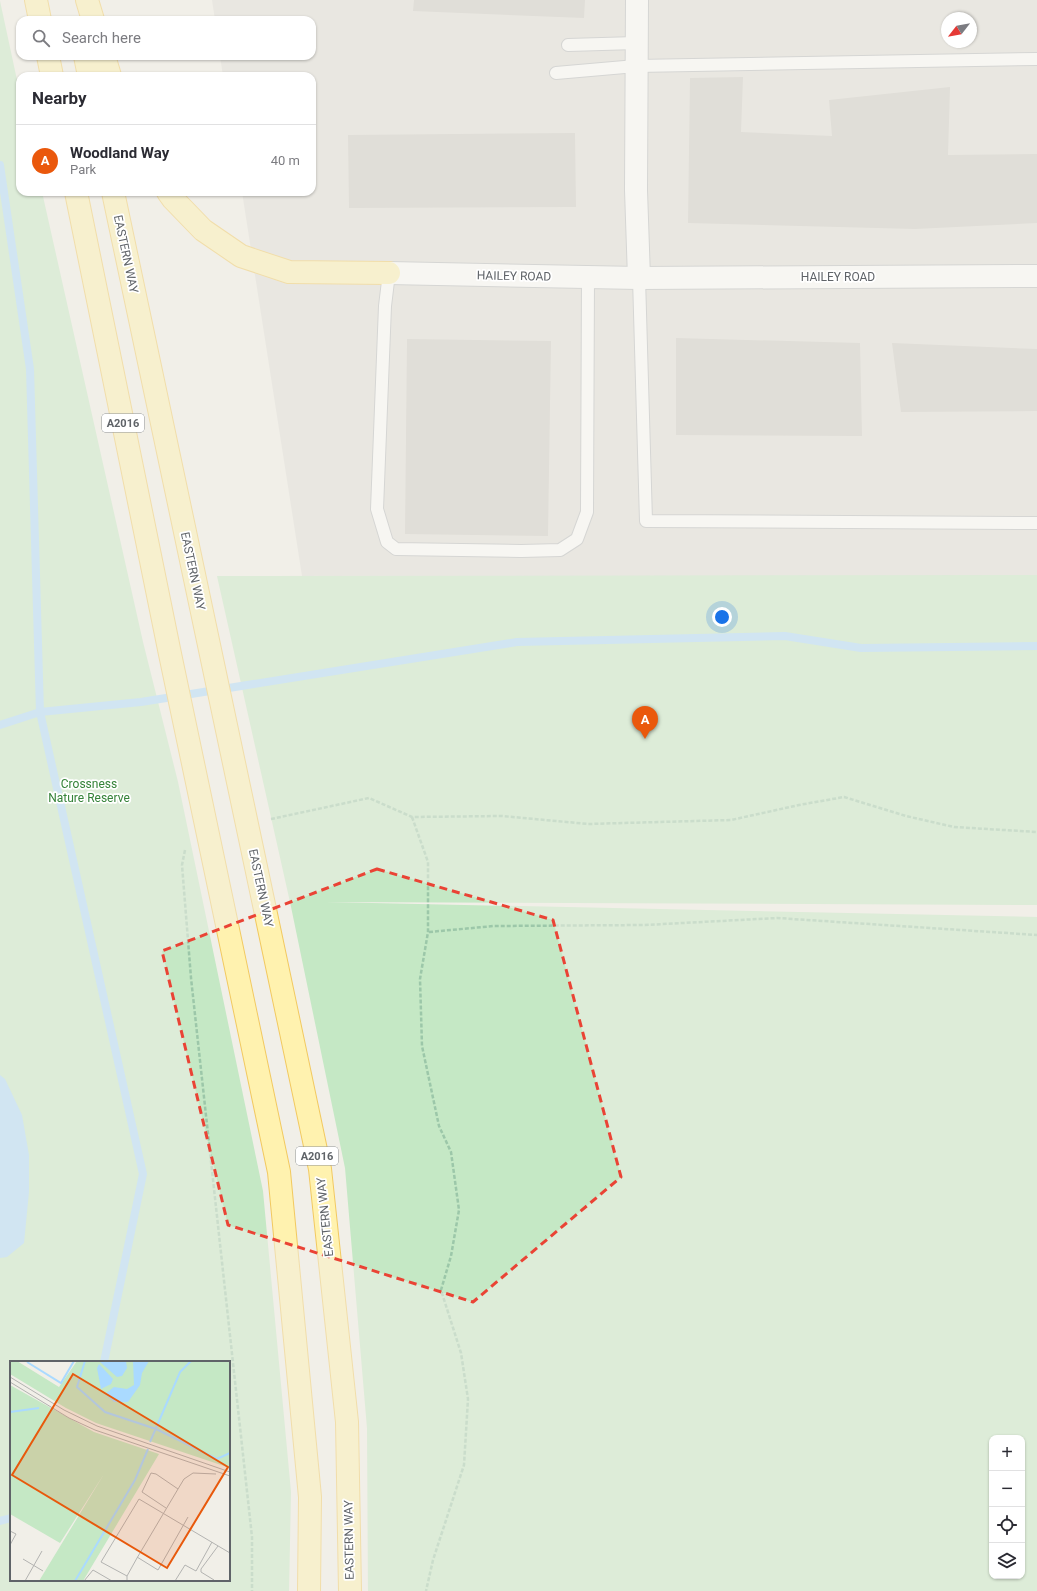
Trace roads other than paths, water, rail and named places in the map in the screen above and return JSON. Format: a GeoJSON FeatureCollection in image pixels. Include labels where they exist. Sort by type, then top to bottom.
{"type":"FeatureCollection","features":[{"type":"Feature","properties":{"kind":"main road"},"geometry":{"type":"LineString","coordinates":[[36,0],[39,16]]}},
{"type":"Feature","properties":{"kind":"main road"},"geometry":{"type":"LineString","coordinates":[[73,0],[76,16]]}},
{"type":"Feature","properties":{"kind":"main road"},"geometry":{"type":"LineString","coordinates":[[87,0],[92,16]]}},
{"type":"Feature","properties":{"kind":"main road"},"geometry":{"type":"LineString","coordinates":[[49,60],[51,72]]}},
{"type":"Feature","properties":{"kind":"main road"},"geometry":{"type":"LineString","coordinates":[[86,60],[88,72]]}},
{"type":"Feature","properties":{"kind":"main road"},"geometry":{"type":"LineString","coordinates":[[105,60],[109,72]]}},
{"type":"Feature","properties":{"kind":"main road","name":"A2016"},"geometry":{"type":"LineString","coordinates":[[77,196],[170,654],[279,1172],[310,1497],[309,1591]]}},
{"type":"Feature","properties":{"kind":"main road","name":"EASTERN WAY"},"geometry":{"type":"LineString","coordinates":[[114,196],[320,1169],[347,1422],[350,1591]]}},
{"type":"Feature","properties":{"kind":"main road"},"geometry":{"type":"LineString","coordinates":[[171,196],[203,230],[241,256],[289,272],[389,273]]}},
{"type":"Feature","properties":{"kind":"street"},"geometry":{"type":"LineString","coordinates":[[637,0],[636,190],[639,278]]}},
{"type":"Feature","properties":{"kind":"street","name":"HAILEY ROAD"},"geometry":{"type":"LineString","coordinates":[[389,273],[639,278],[1037,276]]}},
{"type":"Feature","properties":{"kind":"lane"},"geometry":{"type":"LineString","coordinates":[[568,44],[636,43]]}},
{"type":"Feature","properties":{"kind":"lane"},"geometry":{"type":"LineString","coordinates":[[556,73],[636,66],[1037,59]]}},
{"type":"Feature","properties":{"kind":"lane"},"geometry":{"type":"LineString","coordinates":[[389,273],[385,306],[377,508],[387,542],[396,549],[521,551],[560,550],[577,539],[587,512],[588,277]]}},
{"type":"Feature","properties":{"kind":"lane"},"geometry":{"type":"LineString","coordinates":[[639,278],[646,521],[1037,523]]}},
{"type":"Feature","properties":{"kind":"water"},"geometry":{"type":"Polygon","coordinates":[[[0,1075],[5,1079],[22,1115],[29,1155],[29,1192],[24,1243],[7,1257],[0,1258],[0,1075]]]}},
{"type":"Feature","properties":{"kind":"waterway"},"geometry":{"type":"LineString","coordinates":[[0,165],[30,369],[40,712],[143,1174],[104,1361]]}},
{"type":"Feature","properties":{"kind":"waterway"},"geometry":{"type":"LineString","coordinates":[[0,725],[40,712],[141,702],[517,642],[785,636],[861,648],[1037,646]]}},
{"type":"Feature","properties":{"kind":"waterway"},"geometry":{"type":"LineString","coordinates":[[0,1521],[10,1518]]}},
{"type":"Feature","properties":{"kind":"place","name":"Woodland Way"},"geometry":{"type":"Point","coordinates":[645,739]}},
{"type":"Feature","properties":{"kind":"park label","name":"Crossness Nature Reserve"},"geometry":{"type":"Point","coordinates":[89,791]}}]}
